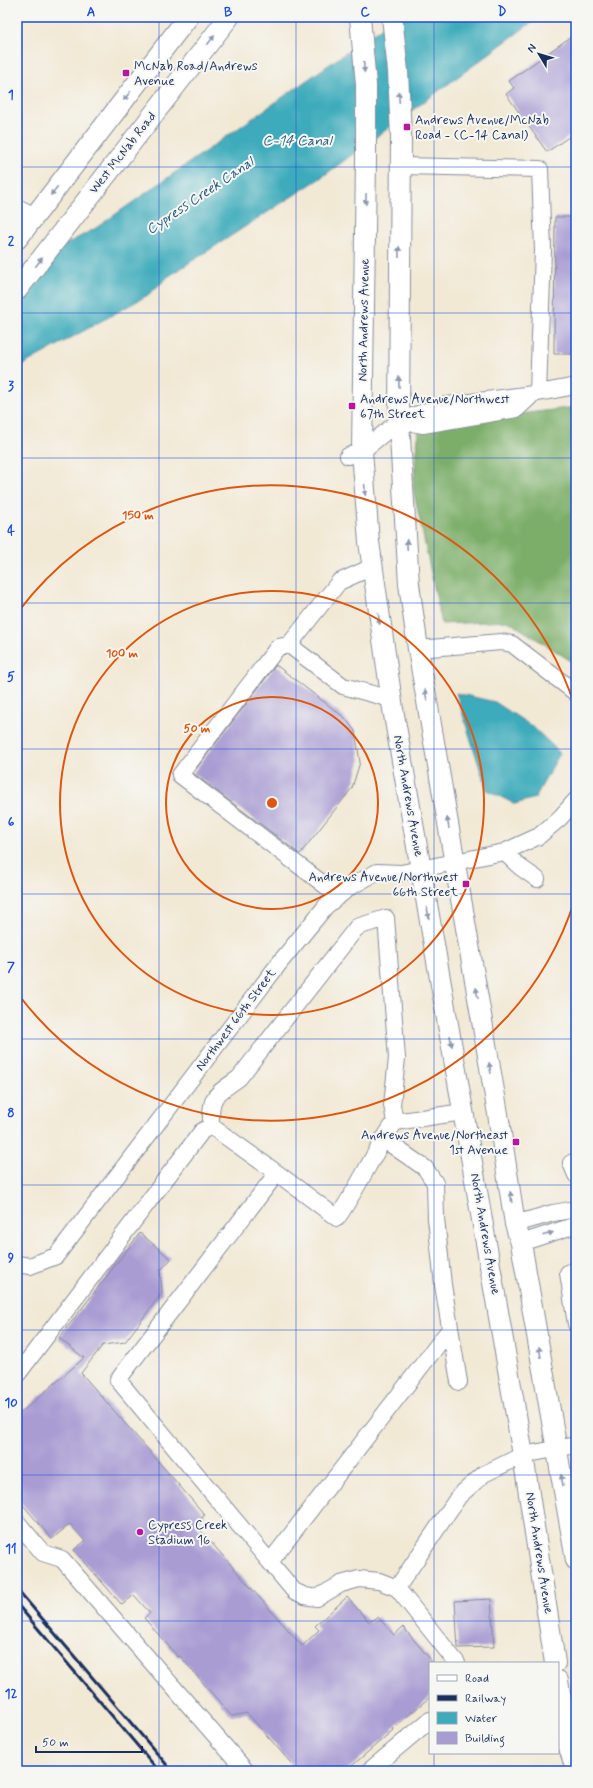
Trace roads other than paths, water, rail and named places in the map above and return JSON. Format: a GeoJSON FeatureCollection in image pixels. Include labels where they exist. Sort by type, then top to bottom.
{"type":"FeatureCollection","features":[{"type":"Feature","properties":{"kind":"main road"},"geometry":{"type":"LineString","coordinates":[[17,239],[188,17]]}},
{"type":"Feature","properties":{"kind":"main road","name":"West McNab Road"},"geometry":{"type":"LineString","coordinates":[[17,290],[229,17]]}},
{"type":"Feature","properties":{"kind":"main road"},"geometry":{"type":"LineString","coordinates":[[392,17],[398,70],[401,136],[399,420],[409,584],[418,649],[498,1114],[515,1224],[521,1243],[576,1560]]}},
{"type":"Feature","properties":{"kind":"main road","name":"North Andrews Avenue"},"geometry":{"type":"LineString","coordinates":[[361,23],[366,85],[366,160],[355,453],[391,699],[523,1455],[555,1662]]}},
{"type":"Feature","properties":{"kind":"main road"},"geometry":{"type":"LineString","coordinates":[[78,160],[103,180]]}},
{"type":"Feature","properties":{"kind":"main road"},"geometry":{"type":"LineString","coordinates":[[559,1687],[569,1747],[576,1770]]}},
{"type":"Feature","properties":{"kind":"street"},"geometry":{"type":"LineString","coordinates":[[401,166],[540,169],[543,250],[536,393]]}},
{"type":"Feature","properties":{"kind":"street"},"geometry":{"type":"LineString","coordinates":[[17,207],[35,216]]}},
{"type":"Feature","properties":{"kind":"street"},"geometry":{"type":"LineString","coordinates":[[355,453],[399,420],[423,425],[517,408],[536,393],[576,386]]}},
{"type":"Feature","properties":{"kind":"street"},"geometry":{"type":"LineString","coordinates":[[339,896],[180,775],[278,647],[290,645],[339,582],[372,567]]}},
{"type":"Feature","properties":{"kind":"street"},"geometry":{"type":"LineString","coordinates":[[418,649],[501,642],[512,644],[576,693]]}},
{"type":"Feature","properties":{"kind":"street"},"geometry":{"type":"LineString","coordinates":[[290,645],[343,686],[391,699]]}},
{"type":"Feature","properties":{"kind":"street","name":"Northwest 66th Street"},"geometry":{"type":"LineString","coordinates":[[17,1264],[30,1266],[41,1263],[56,1256],[64,1247],[280,961],[326,906],[350,887],[377,872],[401,873],[504,852],[539,836],[560,818],[576,800]]}},
{"type":"Feature","properties":{"kind":"street"},"geometry":{"type":"LineString","coordinates":[[504,852],[520,867],[537,879]]}},
{"type":"Feature","properties":{"kind":"street"},"geometry":{"type":"LineString","coordinates":[[386,918],[397,1058],[392,1105],[395,1122],[383,1139],[348,1203],[337,1218],[211,1126],[211,1104],[218,1093],[239,1078],[357,927],[386,918]]}},
{"type":"Feature","properties":{"kind":"street"},"geometry":{"type":"LineString","coordinates":[[395,1122],[463,1112]]}},
{"type":"Feature","properties":{"kind":"street"},"geometry":{"type":"LineString","coordinates":[[17,1375],[202,1131],[211,1126]]}},
{"type":"Feature","properties":{"kind":"street"},"geometry":{"type":"LineString","coordinates":[[383,1139],[425,1168],[435,1183],[436,1218],[443,1285],[460,1382]]}},
{"type":"Feature","properties":{"kind":"street"},"geometry":{"type":"LineString","coordinates":[[576,1161],[571,1163],[576,1175]]}},
{"type":"Feature","properties":{"kind":"street"},"geometry":{"type":"LineString","coordinates":[[277,1173],[118,1380],[294,1591],[305,1596],[317,1598],[341,1584],[359,1579],[379,1581],[397,1588],[456,1662]]}},
{"type":"Feature","properties":{"kind":"street"},"geometry":{"type":"LineString","coordinates":[[515,1224],[553,1213],[576,1209]]}},
{"type":"Feature","properties":{"kind":"street"},"geometry":{"type":"LineString","coordinates":[[521,1243],[576,1224]]}},
{"type":"Feature","properties":{"kind":"street"},"geometry":{"type":"LineString","coordinates":[[576,1270],[568,1273],[576,1324]]}},
{"type":"Feature","properties":{"kind":"street"},"geometry":{"type":"LineString","coordinates":[[270,1562],[450,1329]]}},
{"type":"Feature","properties":{"kind":"street"},"geometry":{"type":"LineString","coordinates":[[397,1588],[446,1518],[459,1496],[484,1474],[523,1455],[576,1445]]}},
{"type":"Feature","properties":{"kind":"street"},"geometry":{"type":"LineString","coordinates":[[17,1522],[43,1553],[62,1559],[246,1771]]}},
{"type":"Feature","properties":{"kind":"street"},"geometry":{"type":"LineString","coordinates":[[369,1771],[429,1721]]}},
{"type":"Feature","properties":{"kind":"water","name":"C-14 Canal"},"geometry":{"type":"Polygon","coordinates":[[[397,17],[539,17],[322,177],[169,276],[148,295],[17,368],[17,271],[96,228],[397,17]]]}},
{"type":"Feature","properties":{"kind":"water"},"geometry":{"type":"Polygon","coordinates":[[[456,693],[495,702],[533,727],[560,753],[535,798],[515,804],[487,790],[456,693]]]}},
{"type":"Feature","properties":{"kind":"railway"},"geometry":{"type":"LineString","coordinates":[[17,1589],[172,1771]]}},
{"type":"Feature","properties":{"kind":"railway"},"geometry":{"type":"LineString","coordinates":[[17,1604],[159,1771]]}},
{"type":"Feature","properties":{"kind":"place","name":"McNab Road/Andrews Avenue"},"geometry":{"type":"Point","coordinates":[126,73]}},
{"type":"Feature","properties":{"kind":"place","name":"Andrews Avenue/McNab Road - (C-14 Canal)"},"geometry":{"type":"Point","coordinates":[407,127]}},
{"type":"Feature","properties":{"kind":"place","name":"Andrews Avenue/Northwest 67th Street"},"geometry":{"type":"Point","coordinates":[352,406]}},
{"type":"Feature","properties":{"kind":"place","name":"Andrews Avenue/Northwest 66th Street"},"geometry":{"type":"Point","coordinates":[466,884]}},
{"type":"Feature","properties":{"kind":"place","name":"Andrews Avenue/Northeast 1st Avenue"},"geometry":{"type":"Point","coordinates":[516,1142]}},
{"type":"Feature","properties":{"kind":"place","name":"Cypress Creek Stadium 16"},"geometry":{"type":"Point","coordinates":[140,1532]}},
{"type":"Feature","properties":{"kind":"water label","name":"Cypress Creek Canal"},"geometry":{"type":"Point","coordinates":[200,196]}}]}
